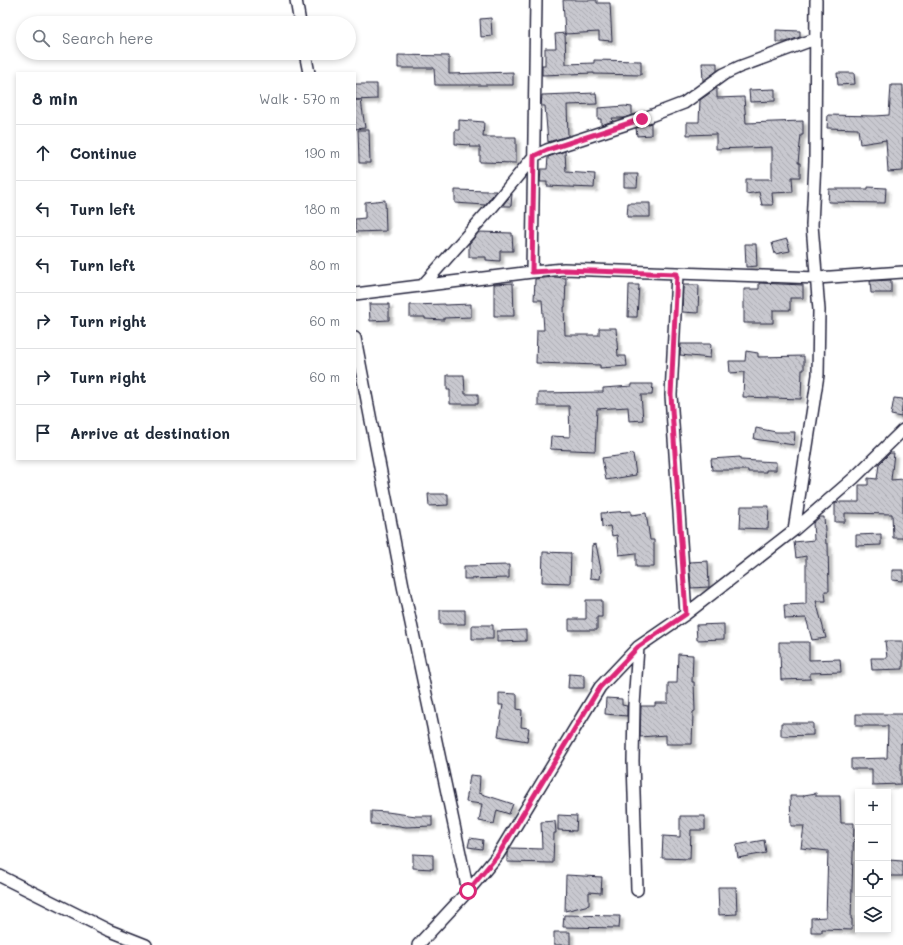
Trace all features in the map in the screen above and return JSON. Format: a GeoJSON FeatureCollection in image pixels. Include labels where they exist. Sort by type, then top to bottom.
{"type":"FeatureCollection","features":[{"type":"Feature","properties":{"kind":"street"},"geometry":{"type":"LineString","coordinates":[[296,0],[299,16]]}},
{"type":"Feature","properties":{"kind":"street"},"geometry":{"type":"LineString","coordinates":[[532,272],[536,0]]}},
{"type":"Feature","properties":{"kind":"street"},"geometry":{"type":"LineString","coordinates":[[794,530],[818,374],[819,310],[812,225],[815,162],[816,0]]}},
{"type":"Feature","properties":{"kind":"street"},"geometry":{"type":"LineString","coordinates":[[424,285],[499,199],[534,156],[547,150],[642,119],[684,103],[724,74],[739,66],[815,39]]}},
{"type":"Feature","properties":{"kind":"street"},"geometry":{"type":"LineString","coordinates":[[306,60],[308,72]]}},
{"type":"Feature","properties":{"kind":"street"},"geometry":{"type":"LineString","coordinates":[[356,294],[532,272],[564,270],[817,278],[903,272]]}},
{"type":"Feature","properties":{"kind":"street"},"geometry":{"type":"LineString","coordinates":[[677,274],[671,395],[686,614]]}},
{"type":"Feature","properties":{"kind":"street"},"geometry":{"type":"LineString","coordinates":[[356,343],[403,586],[468,891]]}},
{"type":"Feature","properties":{"kind":"street"},"geometry":{"type":"LineString","coordinates":[[418,945],[468,891],[498,855],[600,687],[638,647],[686,614],[794,530],[854,478],[903,430]]}},
{"type":"Feature","properties":{"kind":"street"},"geometry":{"type":"LineString","coordinates":[[637,890],[633,761],[634,705],[638,647]]}},
{"type":"Feature","properties":{"kind":"street"},"geometry":{"type":"LineString","coordinates":[[0,876],[108,930],[146,945]]}},
{"type":"Feature","properties":{"kind":"building"},"geometry":{"type":"Polygon","coordinates":[[[563,0],[597,0],[597,3],[610,3],[612,41],[599,40],[599,32],[565,34],[563,0]]]}},
{"type":"Feature","properties":{"kind":"building"},"geometry":{"type":"Polygon","coordinates":[[[491,18],[492,36],[481,37],[480,19],[491,18]]]}},
{"type":"Feature","properties":{"kind":"building"},"geometry":{"type":"Polygon","coordinates":[[[776,30],[800,31],[800,37],[786,42],[776,42],[776,30]]]}},
{"type":"Feature","properties":{"kind":"building"},"geometry":{"type":"Polygon","coordinates":[[[565,33],[566,64],[594,63],[594,60],[641,61],[641,75],[594,73],[542,75],[542,65],[545,65],[545,48],[556,48],[555,34],[565,33]]]}},
{"type":"Feature","properties":{"kind":"building"},"geometry":{"type":"Polygon","coordinates":[[[398,55],[449,56],[449,74],[513,72],[513,85],[435,85],[434,68],[398,68],[398,55]]]}},
{"type":"Feature","properties":{"kind":"building"},"geometry":{"type":"Polygon","coordinates":[[[702,63],[717,63],[717,71],[703,81],[702,63]]]}},
{"type":"Feature","properties":{"kind":"building"},"geometry":{"type":"Polygon","coordinates":[[[837,73],[854,73],[855,84],[838,85],[837,73]]]}},
{"type":"Feature","properties":{"kind":"building"},"geometry":{"type":"Polygon","coordinates":[[[356,84],[377,84],[377,99],[356,100],[356,84]]]}},
{"type":"Feature","properties":{"kind":"building"},"geometry":{"type":"Polygon","coordinates":[[[891,85],[903,85],[903,171],[888,172],[886,140],[860,144],[858,129],[827,128],[828,115],[889,115],[891,85]]]}},
{"type":"Feature","properties":{"kind":"building"},"geometry":{"type":"Polygon","coordinates":[[[717,88],[717,98],[744,97],[746,123],[803,121],[803,135],[801,135],[798,163],[800,163],[800,177],[792,177],[793,192],[772,193],[773,205],[762,205],[759,192],[746,194],[746,179],[772,179],[772,147],[716,149],[716,134],[687,135],[687,122],[699,122],[700,100],[717,88]]]}},
{"type":"Feature","properties":{"kind":"building"},"geometry":{"type":"Polygon","coordinates":[[[775,89],[775,101],[750,102],[749,90],[775,89]]]}},
{"type":"Feature","properties":{"kind":"building"},"geometry":{"type":"Polygon","coordinates":[[[596,93],[597,104],[567,105],[568,136],[548,142],[545,106],[541,106],[542,95],[596,93]]]}},
{"type":"Feature","properties":{"kind":"building"},"geometry":{"type":"Polygon","coordinates":[[[356,100],[361,100],[365,128],[356,129],[356,100]]]}},
{"type":"Feature","properties":{"kind":"building"},"geometry":{"type":"Polygon","coordinates":[[[625,106],[632,107],[632,115],[624,118],[612,118],[613,121],[601,125],[601,119],[598,119],[598,108],[625,106]]]}},
{"type":"Feature","properties":{"kind":"building"},"geometry":{"type":"Polygon","coordinates":[[[459,120],[484,122],[483,137],[516,137],[516,163],[480,162],[480,147],[455,144],[455,130],[459,130],[459,120]]]}},
{"type":"Feature","properties":{"kind":"building"},"geometry":{"type":"Polygon","coordinates":[[[651,123],[651,135],[637,136],[636,128],[651,123]]]}},
{"type":"Feature","properties":{"kind":"building"},"geometry":{"type":"Polygon","coordinates":[[[358,130],[369,130],[370,163],[359,163],[358,130]]]}},
{"type":"Feature","properties":{"kind":"building"},"geometry":{"type":"Polygon","coordinates":[[[565,151],[566,172],[595,174],[594,188],[547,186],[547,182],[540,182],[541,169],[547,169],[548,157],[565,151]]]}},
{"type":"Feature","properties":{"kind":"building"},"geometry":{"type":"Polygon","coordinates":[[[624,174],[638,174],[637,187],[624,187],[624,174]]]}},
{"type":"Feature","properties":{"kind":"building"},"geometry":{"type":"Polygon","coordinates":[[[868,187],[886,188],[885,203],[828,202],[829,189],[868,189],[868,187]]]}},
{"type":"Feature","properties":{"kind":"building"},"geometry":{"type":"Polygon","coordinates":[[[455,190],[496,191],[485,205],[455,203],[455,190]]]}},
{"type":"Feature","properties":{"kind":"building"},"geometry":{"type":"Polygon","coordinates":[[[512,194],[511,206],[502,206],[512,194]]]}},
{"type":"Feature","properties":{"kind":"building"},"geometry":{"type":"Polygon","coordinates":[[[385,200],[386,231],[356,232],[356,219],[365,218],[365,202],[385,200]]]}},
{"type":"Feature","properties":{"kind":"building"},"geometry":{"type":"Polygon","coordinates":[[[628,203],[650,203],[650,217],[627,217],[628,203]]]}},
{"type":"Feature","properties":{"kind":"building"},"geometry":{"type":"Polygon","coordinates":[[[479,232],[512,233],[513,251],[500,251],[500,261],[486,260],[486,257],[469,257],[469,244],[479,232]]]}},
{"type":"Feature","properties":{"kind":"building"},"geometry":{"type":"Polygon","coordinates":[[[787,239],[790,251],[775,254],[772,243],[787,239]]]}},
{"type":"Feature","properties":{"kind":"building"},"geometry":{"type":"Polygon","coordinates":[[[745,244],[756,244],[757,266],[746,267],[745,244]]]}},
{"type":"Feature","properties":{"kind":"building"},"geometry":{"type":"Polygon","coordinates":[[[554,277],[566,278],[564,307],[565,335],[599,335],[599,328],[616,328],[618,356],[626,356],[627,366],[600,368],[600,365],[536,363],[537,330],[544,330],[542,300],[534,300],[535,279],[554,277]]]}},
{"type":"Feature","properties":{"kind":"building"},"geometry":{"type":"Polygon","coordinates":[[[891,280],[891,293],[871,293],[870,281],[891,280]]]}},
{"type":"Feature","properties":{"kind":"building"},"geometry":{"type":"Polygon","coordinates":[[[513,283],[514,316],[494,316],[494,284],[513,283]]]}},
{"type":"Feature","properties":{"kind":"building"},"geometry":{"type":"Polygon","coordinates":[[[759,283],[803,285],[803,298],[790,298],[790,310],[773,310],[773,323],[744,323],[744,289],[759,289],[759,283]]]}},
{"type":"Feature","properties":{"kind":"building"},"geometry":{"type":"Polygon","coordinates":[[[629,285],[639,285],[637,317],[628,317],[629,285]]]}},
{"type":"Feature","properties":{"kind":"building"},"geometry":{"type":"Polygon","coordinates":[[[683,285],[699,285],[698,313],[682,312],[683,285]]]}},
{"type":"Feature","properties":{"kind":"building"},"geometry":{"type":"Polygon","coordinates":[[[369,304],[389,304],[389,320],[370,321],[369,304]]]}},
{"type":"Feature","properties":{"kind":"building"},"geometry":{"type":"Polygon","coordinates":[[[471,304],[471,317],[444,318],[444,320],[425,319],[425,317],[410,317],[410,305],[471,304]]]}},
{"type":"Feature","properties":{"kind":"building"},"geometry":{"type":"Polygon","coordinates":[[[681,344],[711,344],[710,358],[680,355],[681,344]]]}},
{"type":"Feature","properties":{"kind":"building"},"geometry":{"type":"Polygon","coordinates":[[[746,351],[758,353],[758,357],[804,356],[801,399],[743,397],[744,372],[730,373],[729,361],[745,361],[746,351]]]}},
{"type":"Feature","properties":{"kind":"building"},"geometry":{"type":"Polygon","coordinates":[[[447,375],[464,375],[465,394],[478,394],[478,404],[450,404],[450,390],[447,390],[447,375]]]}},
{"type":"Feature","properties":{"kind":"building"},"geometry":{"type":"Polygon","coordinates":[[[632,384],[653,384],[652,395],[641,395],[643,420],[629,421],[628,407],[597,409],[595,451],[550,449],[551,436],[570,437],[569,406],[538,406],[538,393],[603,392],[603,388],[632,386],[632,384]]]}},
{"type":"Feature","properties":{"kind":"building"},"geometry":{"type":"Polygon","coordinates":[[[894,398],[903,399],[901,417],[891,415],[894,398]]]}},
{"type":"Feature","properties":{"kind":"building"},"geometry":{"type":"Polygon","coordinates":[[[756,428],[776,432],[795,432],[794,445],[754,439],[756,428]]]}},
{"type":"Feature","properties":{"kind":"building"},"geometry":{"type":"Polygon","coordinates":[[[890,453],[894,453],[891,480],[903,479],[903,538],[893,538],[892,514],[845,513],[845,522],[835,522],[835,504],[838,502],[859,502],[859,485],[868,485],[868,478],[877,479],[879,464],[890,453]]]}},
{"type":"Feature","properties":{"kind":"building"},"geometry":{"type":"Polygon","coordinates":[[[633,454],[636,475],[606,480],[602,458],[633,454]]]}},
{"type":"Feature","properties":{"kind":"building"},"geometry":{"type":"Polygon","coordinates":[[[740,457],[740,460],[776,462],[776,470],[766,470],[766,472],[748,472],[748,470],[712,470],[711,459],[740,457]]]}},
{"type":"Feature","properties":{"kind":"building"},"geometry":{"type":"Polygon","coordinates":[[[428,494],[448,494],[448,505],[429,506],[428,494]]]}},
{"type":"Feature","properties":{"kind":"building"},"geometry":{"type":"Polygon","coordinates":[[[741,506],[769,506],[768,529],[740,528],[741,506]]]}},
{"type":"Feature","properties":{"kind":"building"},"geometry":{"type":"Polygon","coordinates":[[[631,511],[631,515],[646,513],[650,540],[654,540],[654,567],[636,567],[636,553],[619,555],[617,535],[612,536],[610,526],[602,527],[601,513],[631,511]]]}},
{"type":"Feature","properties":{"kind":"building"},"geometry":{"type":"Polygon","coordinates":[[[820,517],[824,517],[826,544],[828,544],[829,591],[825,591],[826,601],[816,601],[826,638],[812,640],[806,618],[785,619],[784,605],[806,604],[806,556],[796,558],[794,542],[814,540],[813,523],[820,517]]]}},
{"type":"Feature","properties":{"kind":"building"},"geometry":{"type":"Polygon","coordinates":[[[881,534],[881,545],[856,546],[856,535],[881,534]]]}},
{"type":"Feature","properties":{"kind":"building"},"geometry":{"type":"Polygon","coordinates":[[[596,544],[601,570],[600,579],[590,578],[592,545],[596,544]]]}},
{"type":"Feature","properties":{"kind":"building"},"geometry":{"type":"Polygon","coordinates":[[[543,552],[571,553],[570,583],[542,582],[543,552]]]}},
{"type":"Feature","properties":{"kind":"building"},"geometry":{"type":"Polygon","coordinates":[[[708,561],[709,587],[691,588],[689,562],[708,561]]]}},
{"type":"Feature","properties":{"kind":"building"},"geometry":{"type":"Polygon","coordinates":[[[509,565],[509,578],[464,579],[464,566],[509,565]]]}},
{"type":"Feature","properties":{"kind":"building"},"geometry":{"type":"Polygon","coordinates":[[[892,570],[903,570],[903,581],[892,580],[892,570]]]}},
{"type":"Feature","properties":{"kind":"building"},"geometry":{"type":"Polygon","coordinates":[[[586,600],[602,600],[602,617],[597,617],[597,630],[569,630],[569,619],[586,619],[586,600]]]}},
{"type":"Feature","properties":{"kind":"building"},"geometry":{"type":"Polygon","coordinates":[[[440,610],[465,610],[465,624],[440,624],[440,610]]]}},
{"type":"Feature","properties":{"kind":"building"},"geometry":{"type":"Polygon","coordinates":[[[724,624],[724,639],[697,640],[696,625],[724,624]]]}},
{"type":"Feature","properties":{"kind":"building"},"geometry":{"type":"Polygon","coordinates":[[[472,625],[493,625],[493,639],[472,639],[472,625]]]}},
{"type":"Feature","properties":{"kind":"building"},"geometry":{"type":"Polygon","coordinates":[[[526,630],[526,641],[497,642],[497,631],[526,630]]]}},
{"type":"Feature","properties":{"kind":"building"},"geometry":{"type":"Polygon","coordinates":[[[885,641],[903,641],[903,669],[872,670],[871,658],[887,658],[885,641]]]}},
{"type":"Feature","properties":{"kind":"building"},"geometry":{"type":"Polygon","coordinates":[[[779,642],[809,642],[809,660],[840,659],[841,672],[810,673],[810,679],[781,680],[779,642]]]}},
{"type":"Feature","properties":{"kind":"building"},"geometry":{"type":"Polygon","coordinates":[[[678,654],[693,655],[692,682],[694,682],[695,711],[693,712],[692,744],[666,744],[666,735],[640,737],[641,706],[655,706],[655,703],[668,703],[668,683],[677,683],[678,654]]]}},
{"type":"Feature","properties":{"kind":"building"},"geometry":{"type":"Polygon","coordinates":[[[569,674],[584,675],[584,688],[568,688],[569,674]]]}},
{"type":"Feature","properties":{"kind":"building"},"geometry":{"type":"Polygon","coordinates":[[[499,693],[517,694],[517,709],[522,710],[521,727],[529,728],[527,741],[498,736],[503,705],[499,705],[499,693]]]}},
{"type":"Feature","properties":{"kind":"building"},"geometry":{"type":"Polygon","coordinates":[[[606,698],[622,699],[622,705],[627,706],[627,716],[605,714],[606,698]]]}},
{"type":"Feature","properties":{"kind":"building"},"geometry":{"type":"Polygon","coordinates":[[[856,714],[903,714],[901,784],[872,785],[872,769],[851,769],[851,759],[887,758],[888,726],[856,726],[856,714]]]}},
{"type":"Feature","properties":{"kind":"building"},"geometry":{"type":"Polygon","coordinates":[[[781,723],[813,723],[813,735],[781,736],[781,723]]]}},
{"type":"Feature","properties":{"kind":"building"},"geometry":{"type":"Polygon","coordinates":[[[470,775],[480,776],[479,793],[513,804],[509,814],[497,810],[494,824],[479,821],[482,804],[466,802],[470,775]]]}},
{"type":"Feature","properties":{"kind":"building"},"geometry":{"type":"Polygon","coordinates":[[[816,793],[816,796],[840,796],[841,823],[854,823],[851,919],[852,930],[822,929],[822,932],[811,932],[811,918],[826,917],[828,851],[801,848],[804,826],[791,826],[790,796],[804,796],[816,793]]]}},
{"type":"Feature","properties":{"kind":"building"},"geometry":{"type":"Polygon","coordinates":[[[371,811],[416,816],[432,816],[432,826],[406,827],[371,824],[371,811]]]}},
{"type":"Feature","properties":{"kind":"building"},"geometry":{"type":"Polygon","coordinates":[[[558,815],[577,816],[576,831],[558,830],[558,815]]]}},
{"type":"Feature","properties":{"kind":"building"},"geometry":{"type":"Polygon","coordinates":[[[680,816],[705,816],[705,830],[691,830],[690,859],[662,858],[663,836],[680,837],[680,816]]]}},
{"type":"Feature","properties":{"kind":"building"},"geometry":{"type":"Polygon","coordinates":[[[555,821],[556,833],[554,833],[553,863],[507,862],[507,853],[511,848],[542,849],[541,822],[555,821]]]}},
{"type":"Feature","properties":{"kind":"building"},"geometry":{"type":"Polygon","coordinates":[[[470,838],[483,840],[482,849],[468,847],[470,838]]]}},
{"type":"Feature","properties":{"kind":"building"},"geometry":{"type":"Polygon","coordinates":[[[764,840],[766,853],[738,858],[736,845],[764,840]]]}},
{"type":"Feature","properties":{"kind":"building"},"geometry":{"type":"Polygon","coordinates":[[[413,854],[433,855],[433,869],[413,868],[413,854]]]}},
{"type":"Feature","properties":{"kind":"building"},"geometry":{"type":"Polygon","coordinates":[[[891,860],[903,861],[903,876],[891,876],[891,860]]]}},
{"type":"Feature","properties":{"kind":"building"},"geometry":{"type":"Polygon","coordinates":[[[566,875],[602,877],[601,893],[589,892],[589,905],[565,911],[566,875]]]}},
{"type":"Feature","properties":{"kind":"building"},"geometry":{"type":"Polygon","coordinates":[[[718,887],[736,887],[737,914],[719,915],[718,887]]]}},
{"type":"Feature","properties":{"kind":"building"},"geometry":{"type":"Polygon","coordinates":[[[564,915],[620,916],[619,928],[563,927],[564,915]]]}},
{"type":"Feature","properties":{"kind":"building"},"geometry":{"type":"Polygon","coordinates":[[[554,932],[570,932],[570,945],[554,945],[554,932]]]}},
{"type":"Feature","properties":{"kind":"route"},"geometry":{"type":"LineString","coordinates":[[468,891],[498,855],[600,687],[638,647],[686,614],[671,395],[677,274],[564,270],[532,272],[534,156],[547,150],[642,119]]}}]}
